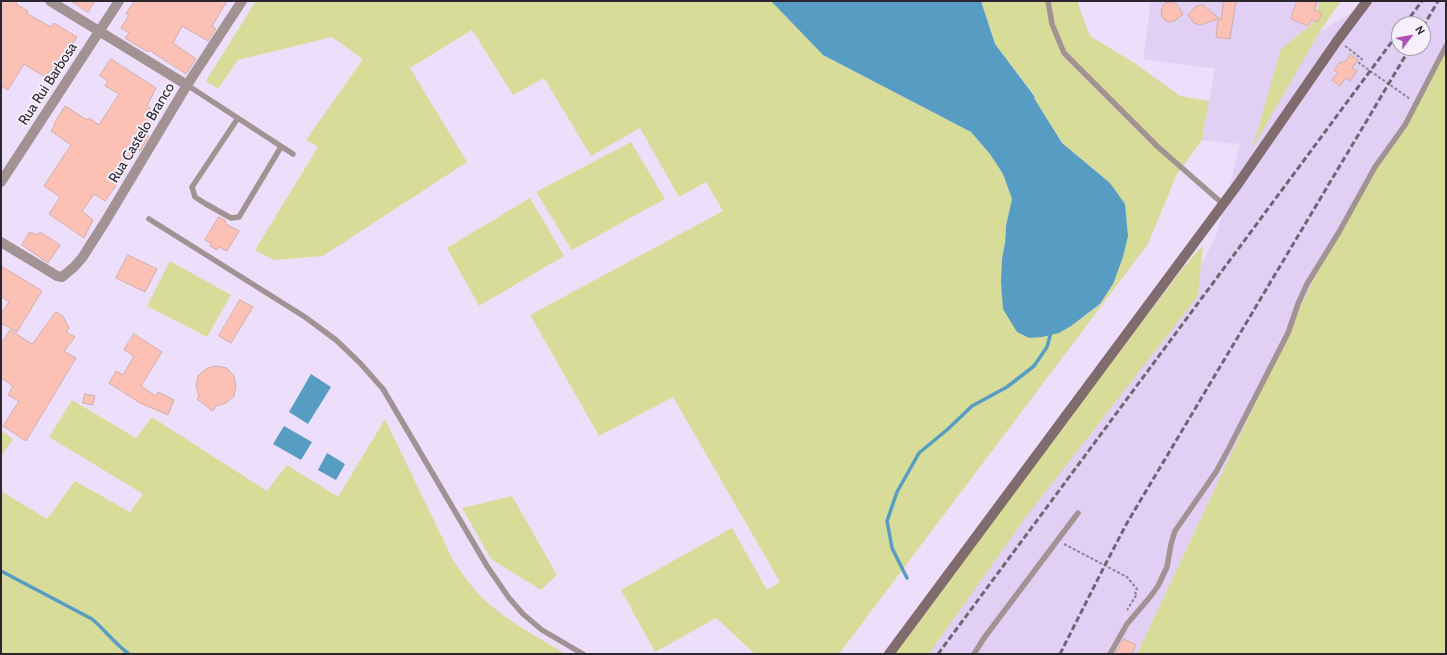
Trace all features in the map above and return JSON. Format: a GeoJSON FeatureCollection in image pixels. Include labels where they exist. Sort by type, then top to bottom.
{"type":"FeatureCollection","features":[{"type":"Feature","properties":{"kind":"street"},"geometry":{"type":"LineString","coordinates":[[50,1],[98,32],[187,85]]}},
{"type":"Feature","properties":{"kind":"street","name":"Rua Rui Barbosa"},"geometry":{"type":"LineString","coordinates":[[1,182],[119,1]]}},
{"type":"Feature","properties":{"kind":"street","name":"Rua Castelo Branco"},"geometry":{"type":"LineString","coordinates":[[1,242],[48,271],[62,277],[74,267],[82,258],[105,222],[187,85],[242,1]]}},
{"type":"Feature","properties":{"kind":"street"},"geometry":{"type":"LineString","coordinates":[[889,654],[1223,204],[1337,41],[1367,1]]}},
{"type":"Feature","properties":{"kind":"lane"},"geometry":{"type":"LineString","coordinates":[[1048,1],[1052,24],[1064,53],[1158,147],[1223,204]]}},
{"type":"Feature","properties":{"kind":"lane"},"geometry":{"type":"LineString","coordinates":[[1110,654],[1127,624],[1158,586],[1167,567],[1175,531],[1216,472],[1288,333],[1307,284],[1339,232],[1375,167],[1399,135],[1446,46]]}},
{"type":"Feature","properties":{"kind":"lane"},"geometry":{"type":"LineString","coordinates":[[187,85],[293,154]]}},
{"type":"Feature","properties":{"kind":"lane"},"geometry":{"type":"LineString","coordinates":[[238,118],[192,188],[195,196],[206,204],[231,218],[239,217],[281,147]]}},
{"type":"Feature","properties":{"kind":"lane"},"geometry":{"type":"LineString","coordinates":[[149,219],[305,317],[336,340],[360,363],[383,389],[488,566],[509,598],[523,614],[542,630],[583,654]]}},
{"type":"Feature","properties":{"kind":"lane"},"geometry":{"type":"LineString","coordinates":[[974,654],[984,638],[1078,513]]}},
{"type":"Feature","properties":{"kind":"path"},"geometry":{"type":"LineString","coordinates":[[1337,41],[1362,58],[1358,63],[1416,104]]}},
{"type":"Feature","properties":{"kind":"path"},"geometry":{"type":"LineString","coordinates":[[1057,540],[1127,577],[1137,589],[1135,593],[1137,594],[1126,610]]}},
{"type":"Feature","properties":{"kind":"shaded area"},"geometry":{"type":"Polygon","coordinates":[[[1151,1],[1320,1],[1313,23],[1281,49],[1280,56],[1370,1],[1446,1],[1446,48],[1316,274],[1137,654],[919,654],[1196,275],[1216,236],[1240,144],[1202,140],[1215,69],[1143,59],[1151,1]]]}},
{"type":"Feature","properties":{"kind":"green space"},"geometry":{"type":"Polygon","coordinates":[[[256,1],[771,1],[823,55],[971,132],[990,154],[1003,174],[1012,199],[1006,226],[1001,282],[1059,333],[1100,304],[1113,284],[1097,172],[1062,143],[1034,98],[1035,96],[995,44],[981,1],[1077,1],[1090,36],[1133,62],[1180,96],[1209,101],[1202,140],[1177,174],[1148,244],[839,654],[755,654],[716,618],[655,652],[621,590],[732,528],[767,590],[780,582],[673,397],[599,436],[530,315],[723,211],[706,182],[679,197],[640,128],[591,156],[544,78],[513,95],[472,30],[410,68],[467,162],[323,256],[274,260],[255,250],[318,147],[306,140],[363,59],[332,37],[238,60],[218,89],[206,81],[256,1]]]}},
{"type":"Feature","properties":{"kind":"green space"},"geometry":{"type":"Polygon","coordinates":[[[1320,1],[1341,1],[1320,31],[1252,149],[1281,49],[1313,23],[1320,1]]]}},
{"type":"Feature","properties":{"kind":"green space"},"geometry":{"type":"Polygon","coordinates":[[[1446,48],[1446,654],[1137,654],[1316,274],[1446,48]]]}},
{"type":"Feature","properties":{"kind":"green space"},"geometry":{"type":"Polygon","coordinates":[[[631,142],[665,199],[572,250],[536,192],[631,142]]]}},
{"type":"Feature","properties":{"kind":"green space"},"geometry":{"type":"Polygon","coordinates":[[[530,198],[564,256],[479,306],[447,248],[530,198]]]}},
{"type":"Feature","properties":{"kind":"green space"},"geometry":{"type":"Polygon","coordinates":[[[1203,245],[1198,296],[1025,518],[929,654],[892,654],[986,527],[1183,268],[1203,245]]]}},
{"type":"Feature","properties":{"kind":"green space"},"geometry":{"type":"Polygon","coordinates":[[[170,261],[231,295],[207,337],[147,306],[170,261]]]}},
{"type":"Feature","properties":{"kind":"green space"},"geometry":{"type":"Polygon","coordinates":[[[72,400],[136,438],[152,417],[267,491],[287,465],[338,497],[385,419],[453,560],[468,582],[495,609],[525,630],[566,654],[1,654],[1,491],[47,519],[75,481],[130,512],[143,494],[49,437],[72,400]]]}},
{"type":"Feature","properties":{"kind":"green space"},"geometry":{"type":"Polygon","coordinates":[[[1,430],[13,439],[1,457],[1,430]]]}},
{"type":"Feature","properties":{"kind":"green space"},"geometry":{"type":"Polygon","coordinates":[[[512,496],[557,575],[541,590],[491,559],[462,508],[512,496]]]}},
{"type":"Feature","properties":{"kind":"water"},"geometry":{"type":"Polygon","coordinates":[[[771,1],[981,1],[995,44],[1035,97],[1034,98],[1062,143],[1110,183],[1125,204],[1128,236],[1123,257],[1113,284],[1100,304],[1071,326],[1059,333],[1029,338],[1017,332],[1003,309],[1001,282],[1006,226],[1012,199],[1003,174],[990,154],[971,132],[823,55],[771,1]]]}},
{"type":"Feature","properties":{"kind":"water"},"geometry":{"type":"Polygon","coordinates":[[[311,374],[331,387],[308,424],[289,412],[311,374]]]}},
{"type":"Feature","properties":{"kind":"water"},"geometry":{"type":"Polygon","coordinates":[[[284,426],[312,442],[301,460],[273,444],[284,426]]]}},
{"type":"Feature","properties":{"kind":"water"},"geometry":{"type":"Polygon","coordinates":[[[327,453],[345,464],[336,480],[318,470],[327,453]]]}},
{"type":"Feature","properties":{"kind":"building"},"geometry":{"type":"Polygon","coordinates":[[[3,1],[17,1],[16,4],[28,11],[26,13],[51,27],[54,23],[77,37],[54,72],[50,70],[45,77],[24,64],[8,90],[1,86],[1,4],[3,1]]]}},
{"type":"Feature","properties":{"kind":"building"},"geometry":{"type":"Polygon","coordinates":[[[71,1],[95,1],[88,12],[71,1]]]}},
{"type":"Feature","properties":{"kind":"building"},"geometry":{"type":"Polygon","coordinates":[[[135,1],[227,1],[212,26],[216,29],[208,41],[182,26],[173,43],[196,59],[186,74],[149,50],[148,52],[125,38],[129,33],[121,28],[129,15],[126,14],[135,1]]]}},
{"type":"Feature","properties":{"kind":"building"},"geometry":{"type":"Polygon","coordinates":[[[1224,1],[1236,1],[1230,39],[1216,37],[1218,19],[1200,25],[1194,23],[1188,15],[1197,6],[1203,5],[1221,20],[1224,1]]]}},
{"type":"Feature","properties":{"kind":"building"},"geometry":{"type":"Polygon","coordinates":[[[1297,1],[1317,1],[1314,10],[1322,13],[1318,22],[1311,20],[1308,26],[1291,19],[1297,1]]]}},
{"type":"Feature","properties":{"kind":"building"},"geometry":{"type":"Polygon","coordinates":[[[1173,2],[1178,6],[1183,14],[1176,20],[1170,22],[1166,21],[1162,17],[1161,10],[1164,4],[1173,2]]]}},
{"type":"Feature","properties":{"kind":"building"},"geometry":{"type":"Polygon","coordinates":[[[1350,54],[1358,60],[1352,68],[1357,71],[1350,81],[1345,78],[1340,86],[1332,80],[1338,73],[1334,70],[1340,62],[1345,62],[1350,54]]]}},
{"type":"Feature","properties":{"kind":"building"},"geometry":{"type":"Polygon","coordinates":[[[111,59],[156,88],[147,106],[157,113],[145,133],[149,136],[140,151],[136,148],[124,166],[121,163],[110,180],[117,184],[105,201],[94,194],[82,211],[93,220],[84,238],[49,214],[60,197],[44,186],[71,145],[51,131],[65,106],[87,120],[89,118],[99,125],[119,94],[105,86],[108,81],[100,76],[111,59]]]}},
{"type":"Feature","properties":{"kind":"building"},"geometry":{"type":"Polygon","coordinates":[[[219,217],[225,220],[226,224],[239,231],[227,251],[219,247],[217,250],[210,246],[211,243],[205,240],[219,217]]]}},
{"type":"Feature","properties":{"kind":"building"},"geometry":{"type":"Polygon","coordinates":[[[30,232],[38,235],[40,232],[60,245],[48,263],[22,245],[30,232]]]}},
{"type":"Feature","properties":{"kind":"building"},"geometry":{"type":"Polygon","coordinates":[[[128,255],[157,269],[145,292],[116,278],[128,255]]]}},
{"type":"Feature","properties":{"kind":"building"},"geometry":{"type":"Polygon","coordinates":[[[1,266],[42,291],[17,332],[1,323],[1,314],[9,302],[1,296],[1,266]]]}},
{"type":"Feature","properties":{"kind":"building"},"geometry":{"type":"Polygon","coordinates":[[[240,300],[253,307],[231,343],[219,336],[240,300]]]}},
{"type":"Feature","properties":{"kind":"building"},"geometry":{"type":"Polygon","coordinates":[[[56,312],[63,316],[69,328],[66,332],[75,337],[64,351],[76,358],[26,441],[3,426],[19,401],[8,395],[13,386],[1,378],[1,344],[10,330],[32,344],[56,312]]]}},
{"type":"Feature","properties":{"kind":"building"},"geometry":{"type":"Polygon","coordinates":[[[134,334],[162,352],[141,386],[156,396],[158,392],[174,400],[168,415],[140,403],[109,383],[116,371],[123,375],[134,356],[124,350],[134,334]]]}},
{"type":"Feature","properties":{"kind":"building"},"geometry":{"type":"Polygon","coordinates":[[[216,366],[227,368],[234,376],[236,386],[234,396],[226,403],[216,406],[213,411],[197,399],[199,396],[196,386],[198,376],[206,369],[216,366]]]}},
{"type":"Feature","properties":{"kind":"building"},"geometry":{"type":"Polygon","coordinates":[[[85,394],[95,396],[93,405],[83,403],[85,394]]]}},
{"type":"Feature","properties":{"kind":"building"},"geometry":{"type":"Polygon","coordinates":[[[1124,639],[1136,645],[1132,654],[1115,654],[1124,639]]]}},
{"type":"Feature","properties":{"kind":"waterway"},"geometry":{"type":"LineString","coordinates":[[907,578],[892,548],[887,521],[897,492],[919,453],[948,429],[972,406],[1007,387],[1034,366],[1047,347],[1051,332]]}},
{"type":"Feature","properties":{"kind":"waterway"},"geometry":{"type":"LineString","coordinates":[[1,571],[92,619],[129,654]]}},
{"type":"Feature","properties":{"kind":"railway"},"geometry":{"type":"LineString","coordinates":[[1411,16],[1422,1]]}},
{"type":"Feature","properties":{"kind":"railway"},"geometry":{"type":"LineString","coordinates":[[1429,16],[1438,1]]}},
{"type":"Feature","properties":{"kind":"railway"},"geometry":{"type":"LineString","coordinates":[[938,654],[1391,43]]}},
{"type":"Feature","properties":{"kind":"railway"},"geometry":{"type":"LineString","coordinates":[[1060,654],[1127,523],[1405,56]]}}]}
